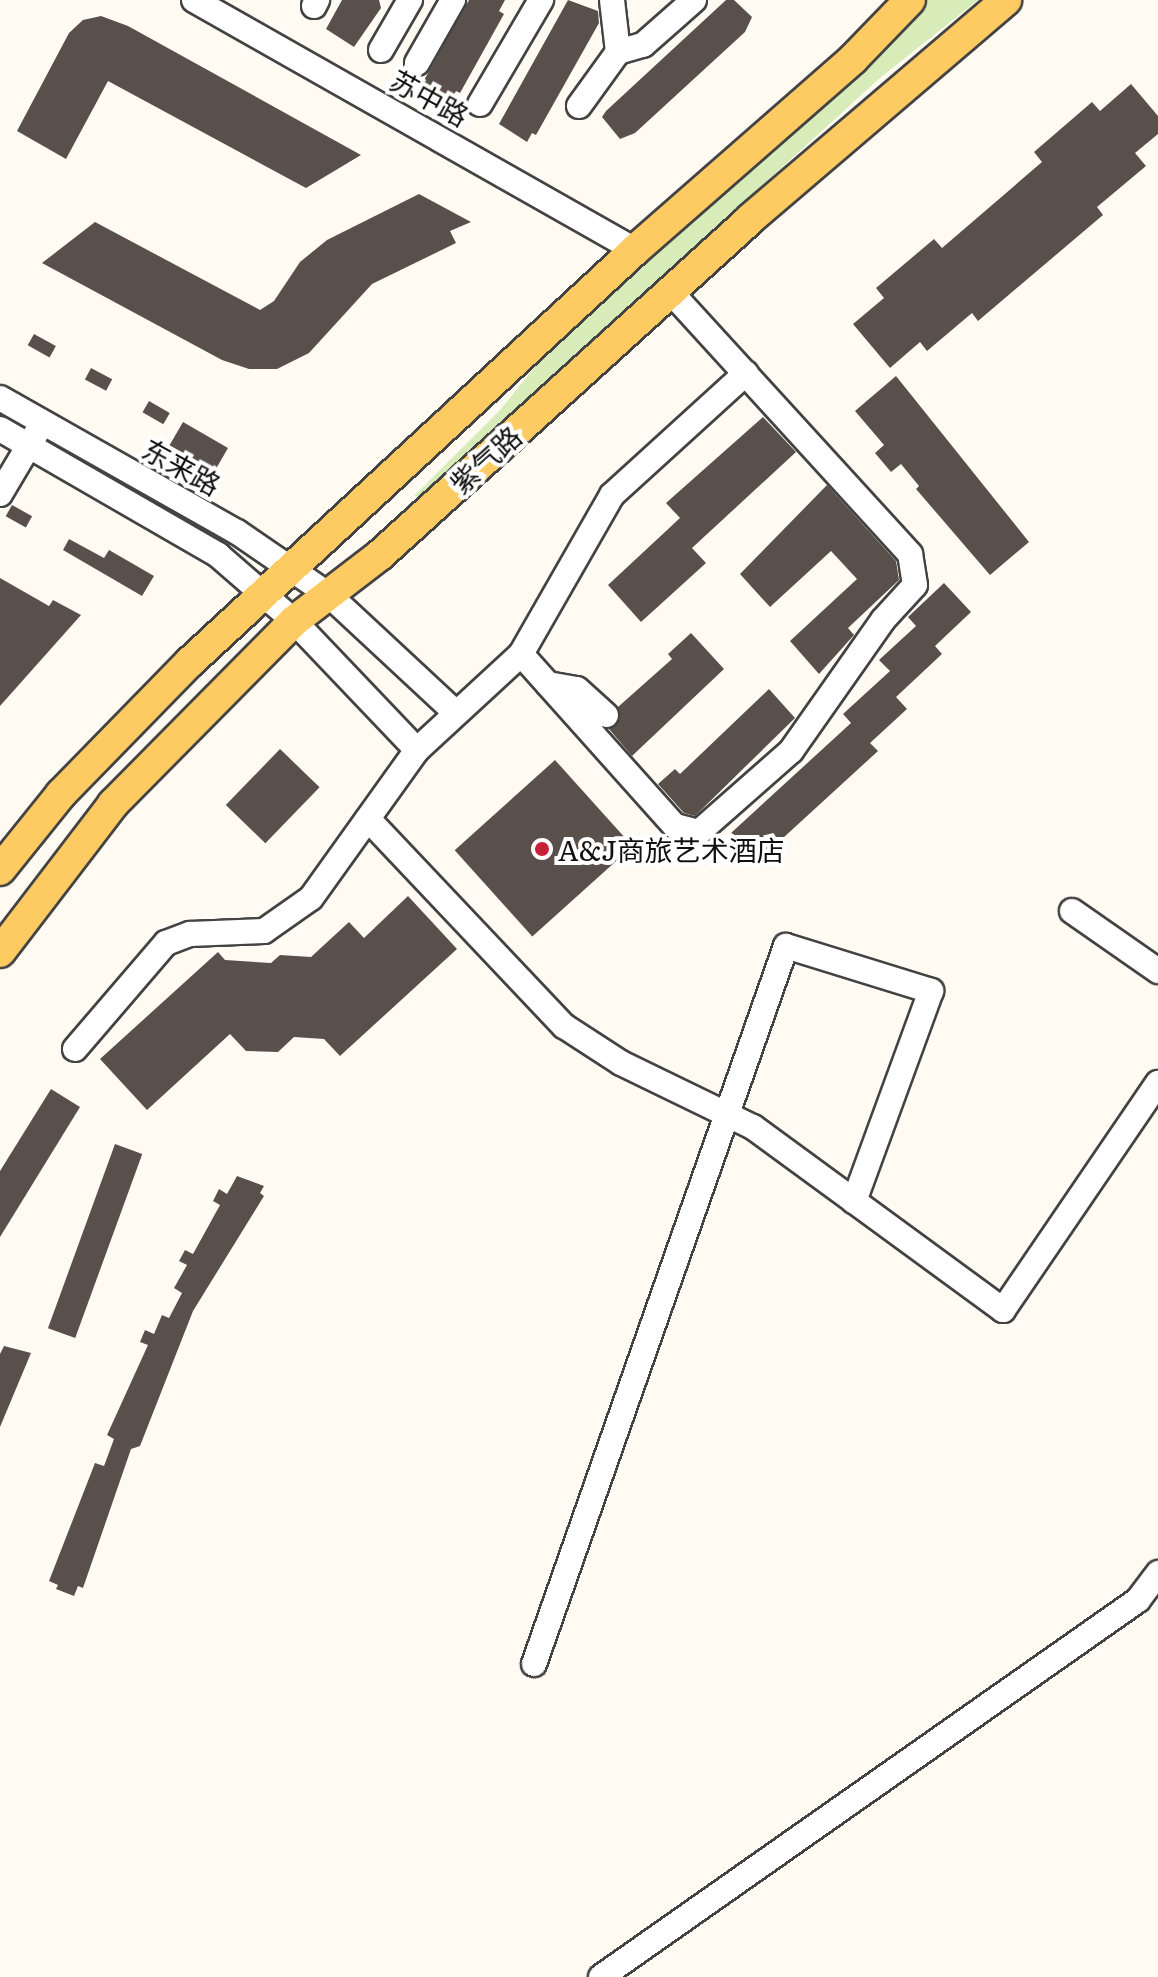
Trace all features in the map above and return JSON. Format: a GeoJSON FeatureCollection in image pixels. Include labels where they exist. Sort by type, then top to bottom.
{"type":"FeatureCollection","features":[{"type":"Feature","properties":{"kind":"main road","name":"紫气路"},"geometry":{"type":"LineString","coordinates":[[0,870],[61,794],[264,593],[407,465],[635,250],[853,59],[910,0]]}},
{"type":"Feature","properties":{"kind":"main road","name":"紫气路"},"geometry":{"type":"LineString","coordinates":[[0,952],[113,804],[294,621],[435,505],[670,291],[1006,0]]}},
{"type":"Feature","properties":{"kind":"main road"},"geometry":{"type":"LineString","coordinates":[[407,465],[403,488],[407,499],[416,505],[435,505]]}},
{"type":"Feature","properties":{"kind":"main road"},"geometry":{"type":"LineString","coordinates":[[150,703],[173,707],[181,718],[180,733]]}},
{"type":"Feature","properties":{"kind":"street","name":"苏中路"},"geometry":{"type":"LineString","coordinates":[[194,0],[635,250]]}},
{"type":"Feature","properties":{"kind":"street"},"geometry":{"type":"LineString","coordinates":[[381,50],[410,0]]}},
{"type":"Feature","properties":{"kind":"street"},"geometry":{"type":"LineString","coordinates":[[417,63],[453,0]]}},
{"type":"Feature","properties":{"kind":"street"},"geometry":{"type":"LineString","coordinates":[[480,104],[541,0]]}},
{"type":"Feature","properties":{"kind":"street"},"geometry":{"type":"LineString","coordinates":[[612,0],[618,52]]}},
{"type":"Feature","properties":{"kind":"street"},"geometry":{"type":"LineString","coordinates":[[579,106],[618,52],[643,45],[694,0]]}},
{"type":"Feature","properties":{"kind":"street"},"geometry":{"type":"LineString","coordinates":[[521,654],[675,826],[699,832],[791,751],[883,620],[910,593],[917,574],[910,554],[670,291]]}},
{"type":"Feature","properties":{"kind":"street"},"geometry":{"type":"LineString","coordinates":[[75,1049],[166,943],[190,934],[264,931],[284,920],[311,898],[417,750],[521,654],[612,495],[746,373]]}},
{"type":"Feature","properties":{"kind":"street","name":"东来路"},"geometry":{"type":"LineString","coordinates":[[0,398],[237,532],[329,595],[456,713]]}},
{"type":"Feature","properties":{"kind":"street"},"geometry":{"type":"LineString","coordinates":[[0,494],[42,423]]}},
{"type":"Feature","properties":{"kind":"street","name":"东来路"},"geometry":{"type":"LineString","coordinates":[[0,429],[218,555],[294,621],[417,750]]}},
{"type":"Feature","properties":{"kind":"street"},"geometry":{"type":"LineString","coordinates":[[548,684],[577,689],[606,715]]}},
{"type":"Feature","properties":{"kind":"street"},"geometry":{"type":"LineString","coordinates":[[368,819],[564,1026],[621,1063],[727,1114],[854,1201],[1003,1310],[1158,1083]]}},
{"type":"Feature","properties":{"kind":"street"},"geometry":{"type":"LineString","coordinates":[[1072,911],[1158,971]]}},
{"type":"Feature","properties":{"kind":"street"},"geometry":{"type":"LineString","coordinates":[[534,1664],[786,946],[931,991],[854,1201]]}},
{"type":"Feature","properties":{"kind":"street"},"geometry":{"type":"LineString","coordinates":[[601,1977],[1138,1600],[1158,1573]]}},
{"type":"Feature","properties":{"kind":"green space"},"geometry":{"type":"Polygon","coordinates":[[[926,0],[978,0],[880,78],[420,497],[414,496],[501,409],[546,353],[926,0]]]}},
{"type":"Feature","properties":{"kind":"building"},"geometry":{"type":"Polygon","coordinates":[[[342,0],[379,0],[381,8],[354,47],[326,29],[342,0]]]}},
{"type":"Feature","properties":{"kind":"building"},"geometry":{"type":"Polygon","coordinates":[[[469,0],[505,0],[499,11],[504,14],[460,93],[456,91],[451,100],[423,82],[469,0]]]}},
{"type":"Feature","properties":{"kind":"building"},"geometry":{"type":"Polygon","coordinates":[[[568,0],[598,11],[599,23],[536,135],[532,133],[527,142],[499,124],[568,0]]]}},
{"type":"Feature","properties":{"kind":"building"},"geometry":{"type":"Polygon","coordinates":[[[726,0],[734,0],[752,17],[745,32],[635,133],[620,139],[602,117],[606,111],[726,0]]]}},
{"type":"Feature","properties":{"kind":"building"},"geometry":{"type":"Polygon","coordinates":[[[101,16],[128,26],[361,155],[306,188],[108,81],[66,159],[17,131],[69,33],[83,20],[101,16]]]}},
{"type":"Feature","properties":{"kind":"building"},"geometry":{"type":"Polygon","coordinates":[[[1131,84],[1158,116],[1158,134],[1135,153],[1146,166],[1097,207],[1103,215],[978,321],[972,313],[927,351],[920,342],[890,368],[853,324],[884,298],[876,288],[934,239],[942,248],[1042,162],[1034,152],[1092,102],[1100,111],[1131,84]]]}},
{"type":"Feature","properties":{"kind":"building"},"geometry":{"type":"Polygon","coordinates":[[[419,194],[471,222],[450,231],[456,243],[372,284],[309,353],[277,369],[249,369],[222,360],[42,263],[95,222],[260,310],[274,301],[300,262],[327,240],[419,194]]]}},
{"type":"Feature","properties":{"kind":"building"},"geometry":{"type":"Polygon","coordinates":[[[34,334],[56,346],[50,357],[28,345],[34,334]]]}},
{"type":"Feature","properties":{"kind":"building"},"geometry":{"type":"Polygon","coordinates":[[[91,368],[112,379],[106,391],[85,379],[91,368]]]}},
{"type":"Feature","properties":{"kind":"building"},"geometry":{"type":"Polygon","coordinates":[[[896,376],[1029,542],[990,575],[916,489],[919,486],[901,464],[891,472],[875,453],[884,445],[855,411],[896,376]]]}},
{"type":"Feature","properties":{"kind":"building"},"geometry":{"type":"Polygon","coordinates":[[[149,401],[170,413],[163,424],[142,412],[149,401]]]}},
{"type":"Feature","properties":{"kind":"building"},"geometry":{"type":"Polygon","coordinates":[[[763,417],[796,452],[692,548],[706,563],[641,622],[608,585],[680,518],[666,503],[763,417]]]}},
{"type":"Feature","properties":{"kind":"building"},"geometry":{"type":"Polygon","coordinates":[[[183,422],[228,448],[214,473],[168,447],[183,422]]]}},
{"type":"Feature","properties":{"kind":"building"},"geometry":{"type":"Polygon","coordinates":[[[827,485],[896,561],[899,580],[848,628],[854,635],[819,674],[790,641],[857,579],[831,551],[770,607],[740,574],[827,485]]]}},
{"type":"Feature","properties":{"kind":"building"},"geometry":{"type":"Polygon","coordinates":[[[12,505],[32,516],[26,528],[6,516],[12,505]]]}},
{"type":"Feature","properties":{"kind":"building"},"geometry":{"type":"Polygon","coordinates":[[[69,539],[104,558],[109,550],[154,576],[142,596],[63,550],[69,539]]]}},
{"type":"Feature","properties":{"kind":"building"},"geometry":{"type":"Polygon","coordinates":[[[0,578],[49,606],[53,600],[81,615],[0,706],[0,578]]]}},
{"type":"Feature","properties":{"kind":"building"},"geometry":{"type":"Polygon","coordinates":[[[944,583],[971,612],[935,646],[942,654],[896,697],[907,709],[870,743],[878,751],[759,860],[731,833],[851,723],[843,714],[890,671],[879,660],[916,626],[908,617],[944,583]]]}},
{"type":"Feature","properties":{"kind":"building"},"geometry":{"type":"Polygon","coordinates":[[[691,633],[724,669],[632,756],[609,729],[620,719],[618,707],[672,659],[668,654],[691,633]]]}},
{"type":"Feature","properties":{"kind":"building"},"geometry":{"type":"Polygon","coordinates":[[[769,689],[795,718],[695,816],[684,813],[658,784],[675,769],[680,774],[769,689]]]}},
{"type":"Feature","properties":{"kind":"building"},"geometry":{"type":"Polygon","coordinates":[[[280,749],[320,787],[265,843],[226,805],[280,749]]]}},
{"type":"Feature","properties":{"kind":"building","name":"A&J商旅艺术酒店"},"geometry":{"type":"Polygon","coordinates":[[[555,760],[633,846],[532,937],[455,850],[555,760]]]}},
{"type":"Feature","properties":{"kind":"building"},"geometry":{"type":"Polygon","coordinates":[[[408,896],[457,949],[340,1056],[324,1039],[294,1037],[278,1052],[246,1051],[230,1034],[147,1110],[100,1059],[218,952],[225,960],[271,963],[280,955],[311,957],[349,922],[364,938],[408,896]]]}},
{"type":"Feature","properties":{"kind":"building"},"geometry":{"type":"Polygon","coordinates":[[[51,1089],[80,1107],[0,1237],[0,1171],[51,1089]]]}},
{"type":"Feature","properties":{"kind":"building"},"geometry":{"type":"Polygon","coordinates":[[[115,1144],[142,1154],[75,1338],[48,1328],[115,1144]]]}},
{"type":"Feature","properties":{"kind":"building"},"geometry":{"type":"Polygon","coordinates":[[[237,1176],[264,1186],[260,1193],[264,1196],[193,1311],[140,1446],[131,1449],[83,1588],[78,1586],[74,1596],[56,1589],[58,1585],[49,1581],[95,1463],[104,1466],[114,1439],[107,1435],[148,1345],[140,1342],[145,1330],[154,1334],[162,1315],[169,1318],[182,1293],[174,1288],[187,1265],[179,1261],[185,1250],[193,1254],[220,1205],[213,1201],[219,1189],[227,1194],[237,1176]]]}},
{"type":"Feature","properties":{"kind":"building"},"geometry":{"type":"Polygon","coordinates":[[[4,1346],[31,1353],[0,1427],[0,1354],[4,1346]]]}},
{"type":"Feature","properties":{"kind":"place","name":"A&J商旅艺术酒店"},"geometry":{"type":"Point","coordinates":[542,849]}}]}
